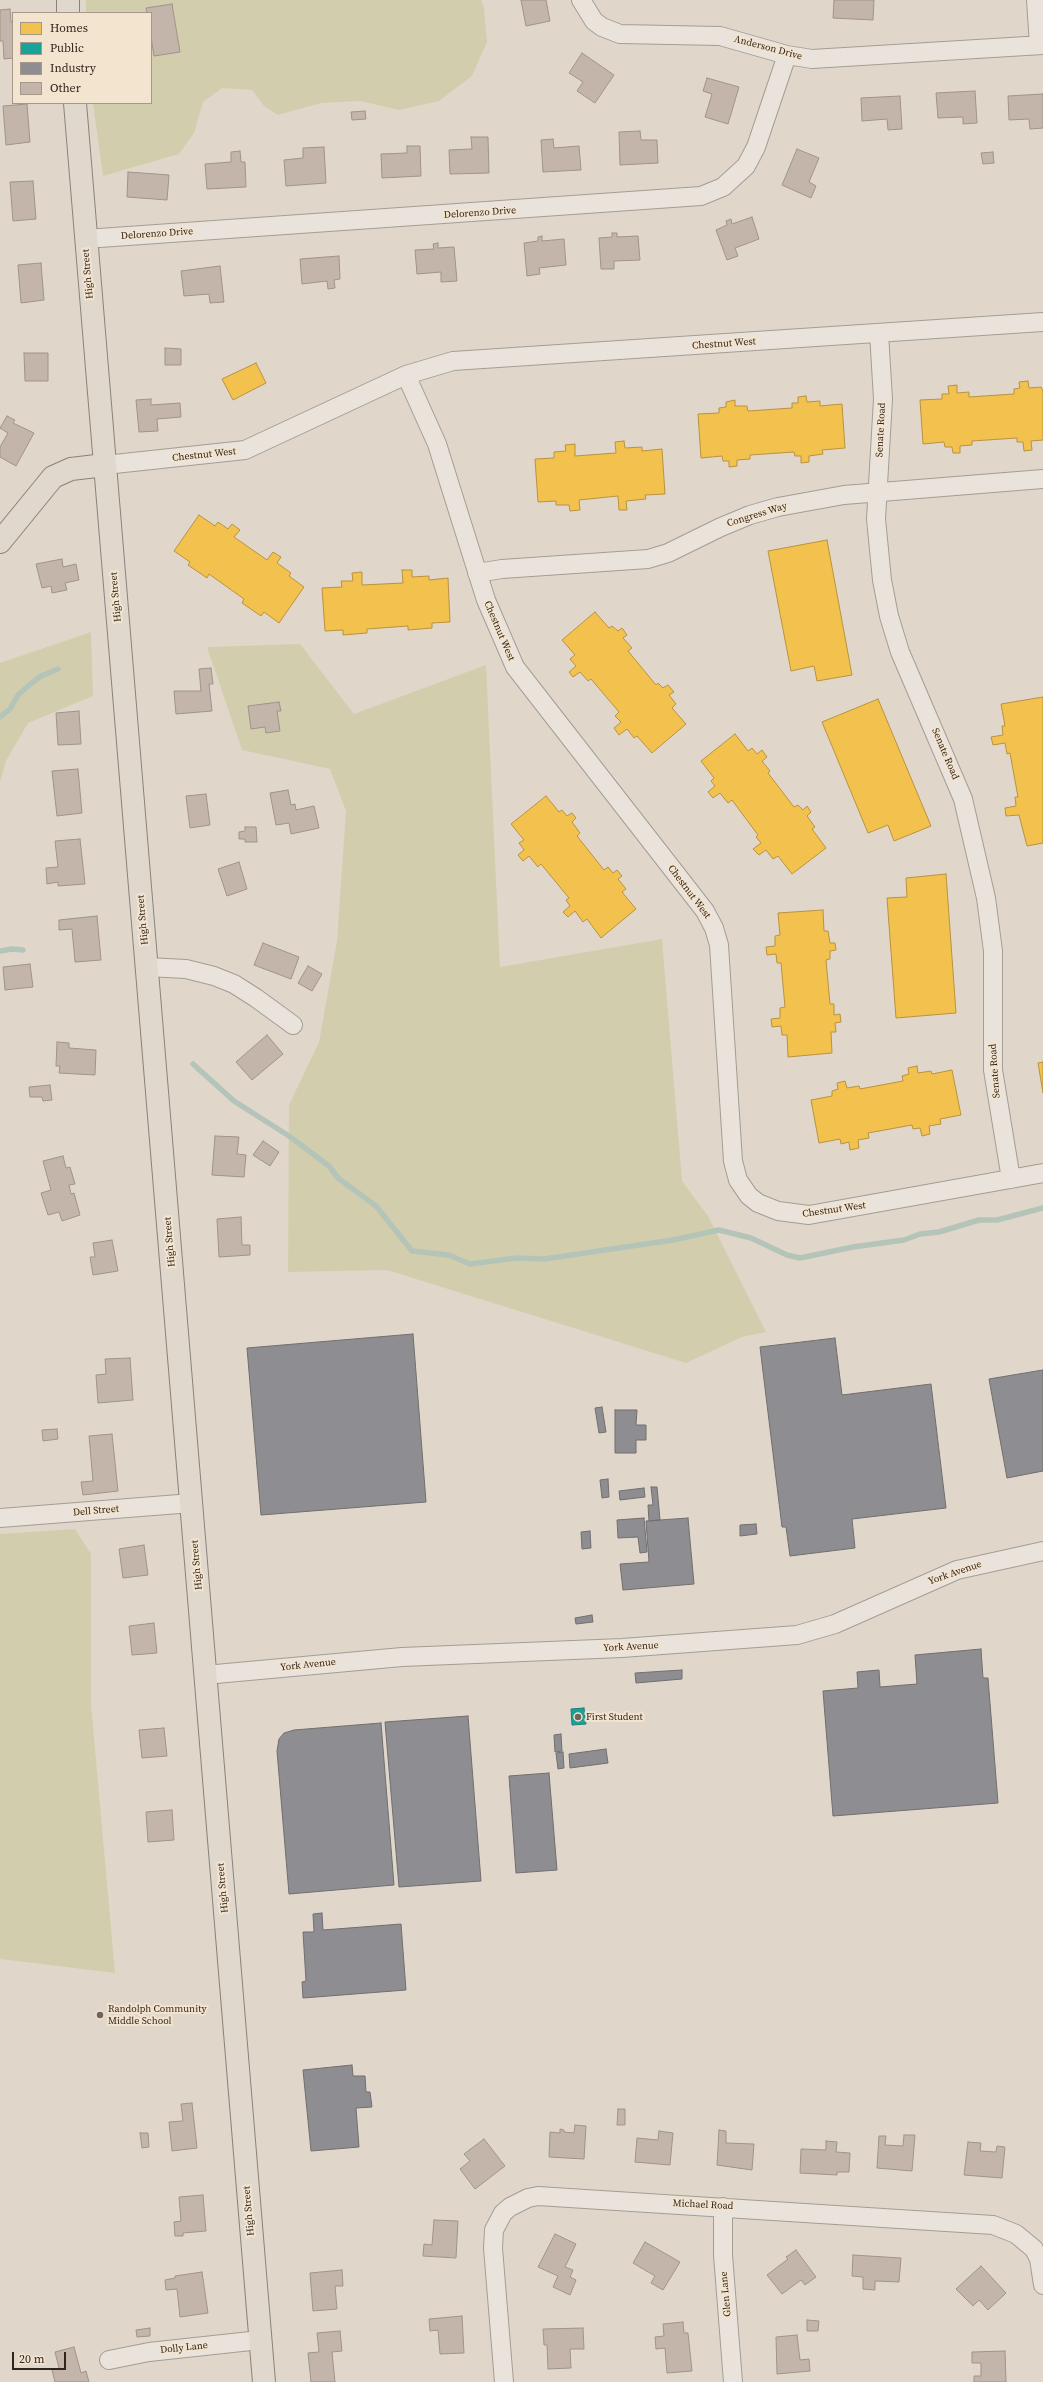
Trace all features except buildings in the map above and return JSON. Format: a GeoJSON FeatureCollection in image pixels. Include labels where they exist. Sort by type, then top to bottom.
{"type":"FeatureCollection","features":[{"type":"Feature","properties":{"kind":"main road"},"geometry":{"type":"LineString","coordinates":[[68,0],[68,12]]}},
{"type":"Feature","properties":{"kind":"main road","name":"High Street"},"geometry":{"type":"LineString","coordinates":[[75,104],[85,239],[192,1503],[264,2382]]}},
{"type":"Feature","properties":{"kind":"main road"},"geometry":{"type":"LineString","coordinates":[[0,542],[53,477],[71,468],[105,465]]}},
{"type":"Feature","properties":{"kind":"street","name":"Anderson Drive"},"geometry":{"type":"LineString","coordinates":[[581,0],[594,21],[602,27],[620,34],[720,36],[787,55],[812,59],[844,59],[1041,45]]}},
{"type":"Feature","properties":{"kind":"street"},"geometry":{"type":"LineString","coordinates":[[1036,0],[1041,45]]}},
{"type":"Feature","properties":{"kind":"street","name":"Delorenzo Drive"},"geometry":{"type":"LineString","coordinates":[[85,239],[702,196],[732,181],[746,166],[756,147],[787,55]]}},
{"type":"Feature","properties":{"kind":"street","name":"Chestnut West"},"geometry":{"type":"LineString","coordinates":[[105,465],[222,454],[245,450],[406,375],[439,364],[467,359],[673,348],[1043,322]]}},
{"type":"Feature","properties":{"kind":"street","name":"Senate Road"},"geometry":{"type":"LineString","coordinates":[[879,333],[883,399],[877,491],[877,537],[889,616],[907,668],[957,783],[971,831],[986,898],[993,951],[994,1076],[1011,1179]]}},
{"type":"Feature","properties":{"kind":"street","name":"Chestnut West"},"geometry":{"type":"LineString","coordinates":[[406,375],[436,444],[477,574],[496,626],[515,667],[705,911],[714,928],[719,945],[733,1161],[738,1180],[749,1196],[758,1203],[778,1211],[809,1215],[1043,1173]]}},
{"type":"Feature","properties":{"kind":"street","name":"Congress Way"},"geometry":{"type":"LineString","coordinates":[[477,574],[502,569],[648,559],[668,553],[720,527],[764,511],[837,496],[877,491],[1043,479]]}},
{"type":"Feature","properties":{"kind":"street"},"geometry":{"type":"LineString","coordinates":[[147,967],[186,969],[214,976],[234,984],[293,1024]]}},
{"type":"Feature","properties":{"kind":"street","name":"Dell Street"},"geometry":{"type":"LineString","coordinates":[[0,1518],[192,1503]]}},
{"type":"Feature","properties":{"kind":"street","name":"York Avenue"},"geometry":{"type":"LineString","coordinates":[[205,1675],[374,1659],[622,1648],[797,1635],[842,1622],[957,1570],[1043,1551]]}},
{"type":"Feature","properties":{"kind":"street","name":"Michael Road"},"geometry":{"type":"LineString","coordinates":[[504,2382],[493,2239],[498,2221],[510,2207],[528,2198],[538,2196],[993,2225],[1016,2234],[1034,2249],[1039,2259],[1043,2285]]}},
{"type":"Feature","properties":{"kind":"street","name":"Glen Lane"},"geometry":{"type":"LineString","coordinates":[[723,2207],[723,2255],[733,2382]]}},
{"type":"Feature","properties":{"kind":"street","name":"Dolly Lane"},"geometry":{"type":"LineString","coordinates":[[109,2360],[149,2352],[260,2340]]}},
{"type":"Feature","properties":{"kind":"shaded area"},"geometry":{"type":"Polygon","coordinates":[[[86,0],[481,0],[484,8],[487,42],[472,76],[439,101],[399,110],[360,101],[321,103],[278,115],[264,106],[252,90],[222,88],[203,102],[194,133],[179,154],[103,176],[93,104],[152,104],[152,12],[86,12],[86,0]]]}},
{"type":"Feature","properties":{"kind":"shaded area"},"geometry":{"type":"Polygon","coordinates":[[[91,632],[93,696],[28,723],[6,761],[0,783],[0,663],[91,632]]]}},
{"type":"Feature","properties":{"kind":"shaded area"},"geometry":{"type":"Polygon","coordinates":[[[300,644],[354,714],[486,665],[500,967],[662,939],[682,1181],[708,1216],[766,1332],[742,1337],[686,1363],[387,1270],[288,1272],[289,1105],[319,1042],[337,941],[346,811],[330,769],[242,750],[207,647],[300,644]]]}},
{"type":"Feature","properties":{"kind":"shaded area"},"geometry":{"type":"Polygon","coordinates":[[[75,1529],[91,1554],[91,1704],[115,1973],[0,1959],[0,1534],[75,1529]]]}},
{"type":"Feature","properties":{"kind":"waterway"},"geometry":{"type":"LineString","coordinates":[[0,717],[10,709],[18,695],[28,686],[41,676],[58,669]]}},
{"type":"Feature","properties":{"kind":"waterway"},"geometry":{"type":"LineString","coordinates":[[0,951],[12,949],[23,950]]}},
{"type":"Feature","properties":{"kind":"waterway"},"geometry":{"type":"LineString","coordinates":[[193,1064],[234,1101],[289,1136],[329,1166],[338,1178],[376,1206],[412,1251],[449,1255],[470,1264],[517,1258],[544,1259],[673,1240],[719,1230],[751,1238],[787,1255],[800,1258],[853,1247],[904,1240],[920,1234],[939,1232],[979,1220],[997,1220],[1043,1208]]}},
{"type":"Feature","properties":{"kind":"place","name":"First Student"},"geometry":{"type":"Point","coordinates":[578,1717]}},
{"type":"Feature","properties":{"kind":"place","name":"Randolph Community Middle School"},"geometry":{"type":"Point","coordinates":[100,2015]}}]}
